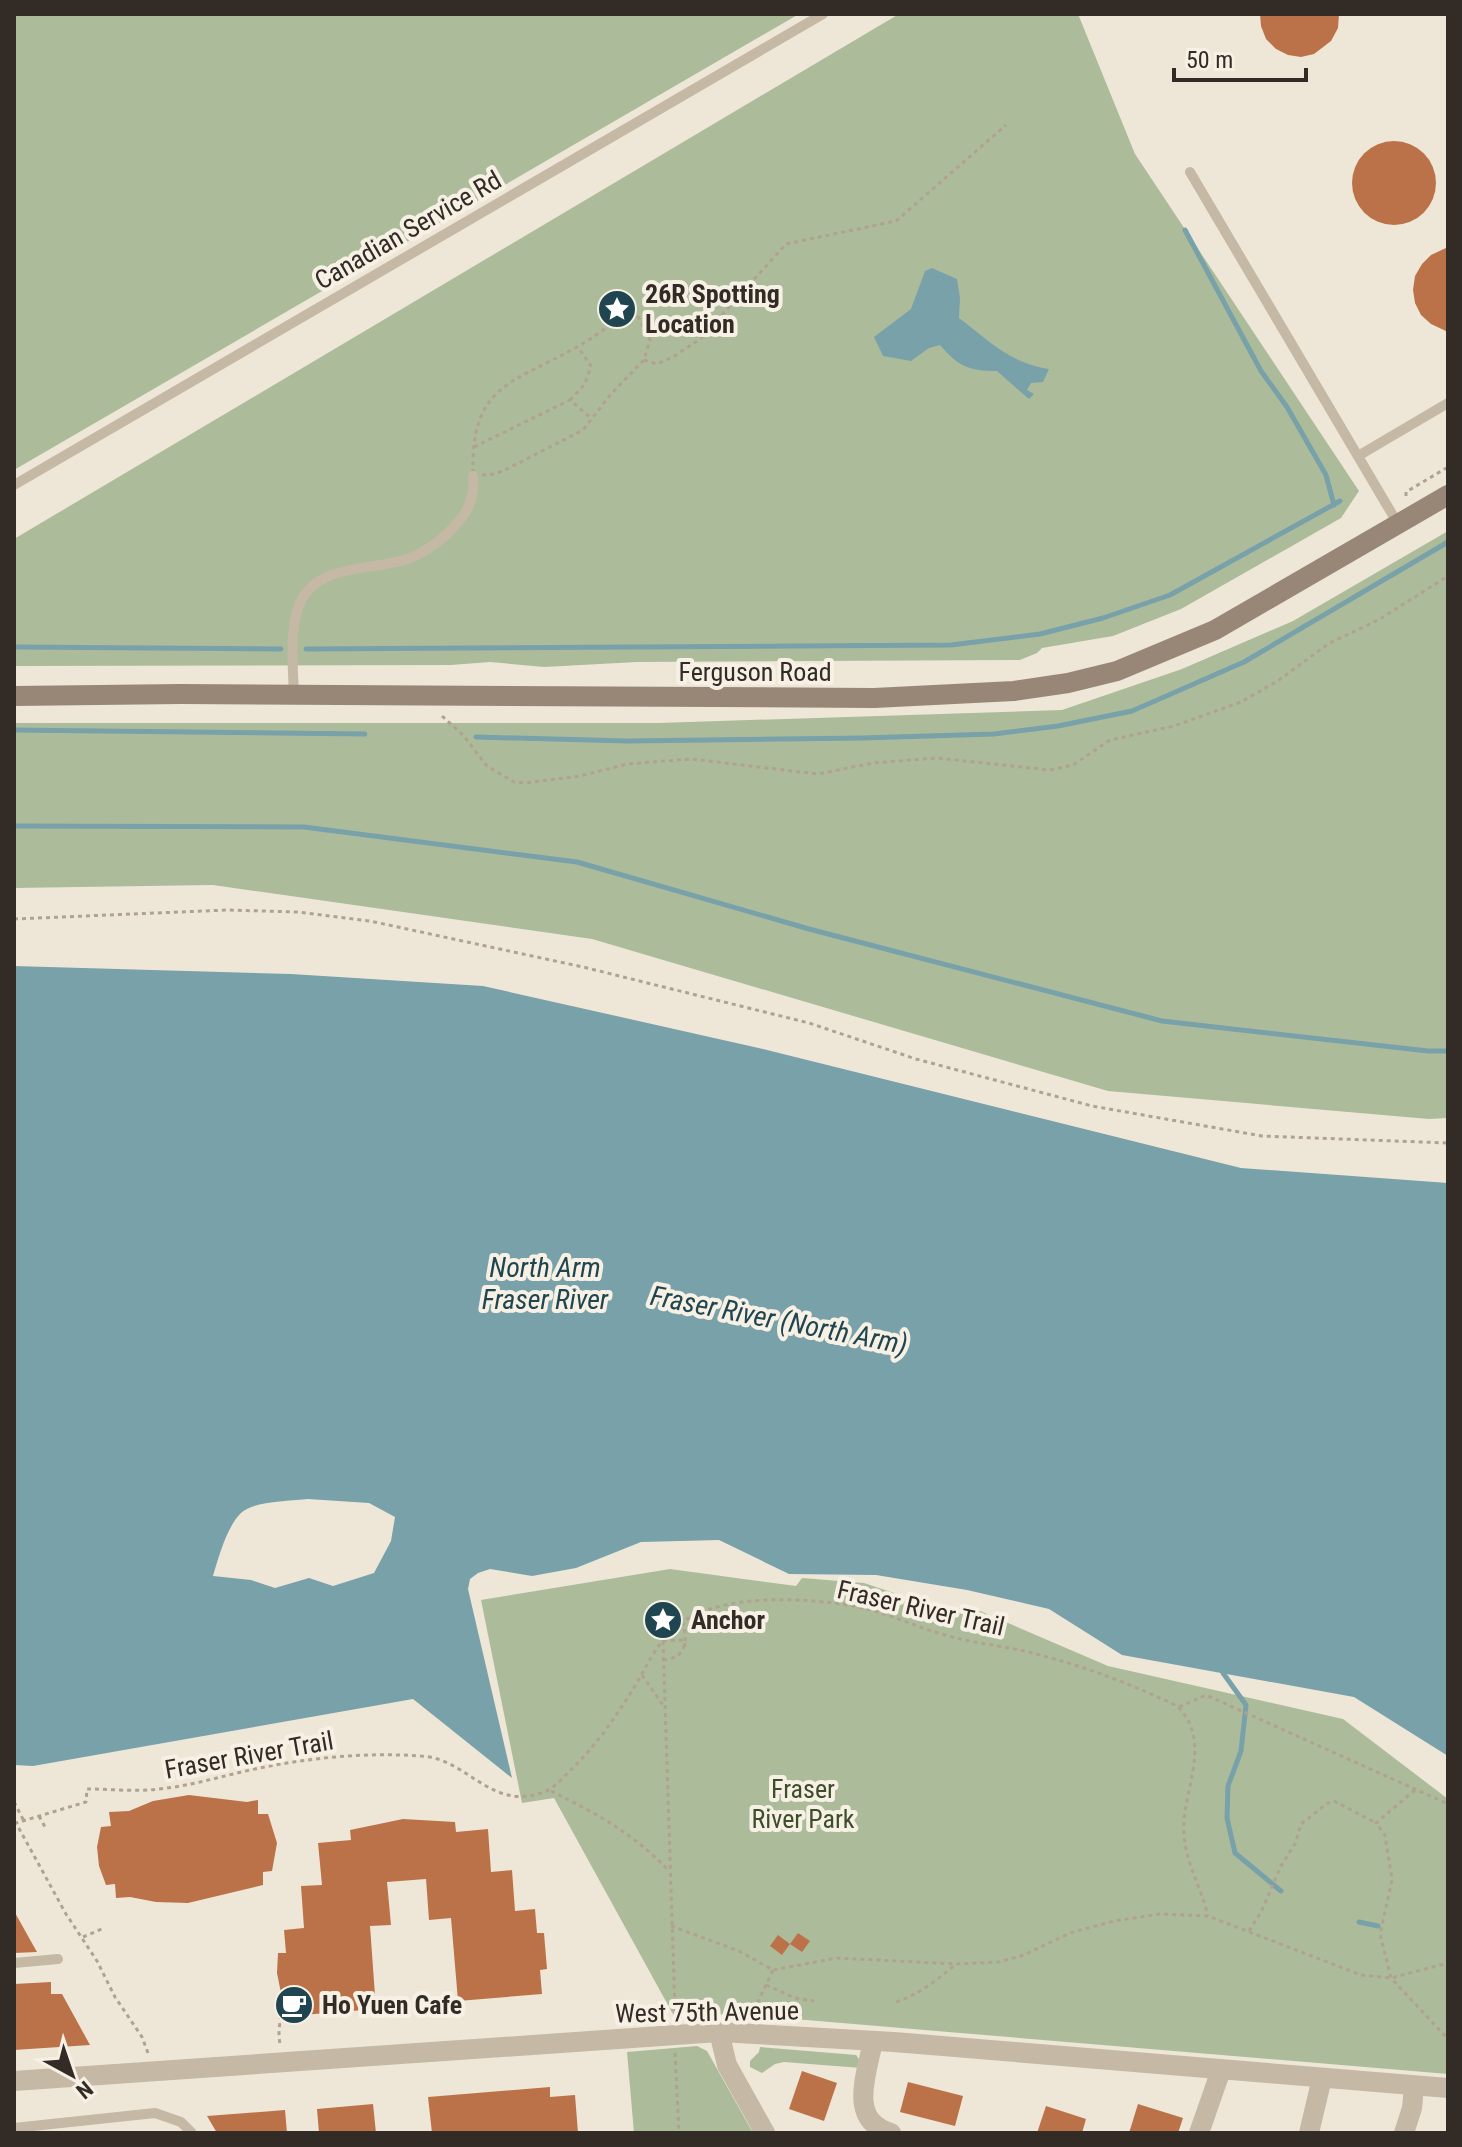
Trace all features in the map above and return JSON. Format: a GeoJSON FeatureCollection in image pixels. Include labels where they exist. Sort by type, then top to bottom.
{"type":"FeatureCollection","features":[{"type":"Feature","properties":{"kind":"street","name":"Ferguson Road"},"geometry":{"type":"LineString","coordinates":[[14,696],[874,698],[1014,691],[1068,683],[1117,671],[1215,630],[1448,495]]}},
{"type":"Feature","properties":{"kind":"street","name":"West 75th Avenue"},"geometry":{"type":"LineString","coordinates":[[14,2081],[719,2032],[873,2041],[1448,2088]]}},
{"type":"Feature","properties":{"kind":"street"},"geometry":{"type":"LineString","coordinates":[[719,2032],[727,2065],[765,2133]]}},
{"type":"Feature","properties":{"kind":"street"},"geometry":{"type":"LineString","coordinates":[[873,2041],[862,2108],[870,2122],[891,2133]]}},
{"type":"Feature","properties":{"kind":"street"},"geometry":{"type":"LineString","coordinates":[[1199,2133],[1221,2070]]}},
{"type":"Feature","properties":{"kind":"street"},"geometry":{"type":"LineString","coordinates":[[1309,2133],[1322,2078]]}},
{"type":"Feature","properties":{"kind":"street"},"geometry":{"type":"LineString","coordinates":[[1404,2133],[1412,2108],[1414,2087]]}},
{"type":"Feature","properties":{"kind":"lane","name":"Canadian Service Rd"},"geometry":{"type":"LineString","coordinates":[[14,485],[823,14]]}},
{"type":"Feature","properties":{"kind":"lane"},"geometry":{"type":"LineString","coordinates":[[1190,172],[1398,524]]}},
{"type":"Feature","properties":{"kind":"lane"},"geometry":{"type":"LineString","coordinates":[[1358,456],[1448,403]]}},
{"type":"Feature","properties":{"kind":"lane"},"geometry":{"type":"LineString","coordinates":[[294,695],[295,620],[299,605],[314,584],[331,575],[410,558],[436,543],[463,517],[471,502],[473,476]]}},
{"type":"Feature","properties":{"kind":"lane"},"geometry":{"type":"LineString","coordinates":[[14,1963],[58,1959]]}},
{"type":"Feature","properties":{"kind":"lane"},"geometry":{"type":"LineString","coordinates":[[14,2128],[155,2113],[181,2122],[192,2133]]}},
{"type":"Feature","properties":{"kind":"path"},"geometry":{"type":"LineString","coordinates":[[644,360],[657,364],[700,339],[786,244],[896,221],[1006,125]]}},
{"type":"Feature","properties":{"kind":"path"},"geometry":{"type":"LineString","coordinates":[[634,309],[650,340],[644,360],[611,394],[583,430],[495,474],[473,476],[474,447],[480,417],[495,393],[512,379],[578,347],[634,309]]}},
{"type":"Feature","properties":{"kind":"path"},"geometry":{"type":"LineString","coordinates":[[474,447],[570,400],[585,384],[591,366],[578,347]]}},
{"type":"Feature","properties":{"kind":"path"},"geometry":{"type":"LineString","coordinates":[[570,400],[592,419]]}},
{"type":"Feature","properties":{"kind":"path"},"geometry":{"type":"LineString","coordinates":[[1406,496],[1406,492],[1448,467]]}},
{"type":"Feature","properties":{"kind":"path"},"geometry":{"type":"LineString","coordinates":[[453,726],[487,766],[514,782],[525,783],[580,776],[627,764],[691,759],[818,774],[873,763],[937,758],[1050,770],[1065,767],[1110,740],[1185,723],[1251,697],[1328,644],[1380,619],[1448,576]]}},
{"type":"Feature","properties":{"kind":"path"},"geometry":{"type":"LineString","coordinates":[[14,919],[227,910],[298,912],[370,921],[583,967],[809,1023],[916,1059],[1092,1106],[1262,1136],[1448,1143]]}},
{"type":"Feature","properties":{"kind":"path","name":"Fraser River Trail"},"geometry":{"type":"LineString","coordinates":[[24,1821],[86,1802],[87,1789],[155,1790],[302,1760],[364,1755],[426,1756],[466,1773],[505,1796],[526,1797],[550,1790],[592,1749],[642,1675],[651,1654],[683,1622],[716,1607],[780,1600],[854,1606],[947,1636],[1017,1649],[1077,1665],[1179,1707]]}},
{"type":"Feature","properties":{"kind":"path"},"geometry":{"type":"LineString","coordinates":[[663,1660],[678,1656],[685,1647],[687,1638],[683,1622]]}},
{"type":"Feature","properties":{"kind":"path"},"geometry":{"type":"LineString","coordinates":[[675,2011],[663,1641],[684,1640],[685,1647]]}},
{"type":"Feature","properties":{"kind":"path"},"geometry":{"type":"LineString","coordinates":[[642,1675],[665,1708]]}},
{"type":"Feature","properties":{"kind":"path"},"geometry":{"type":"LineString","coordinates":[[1208,1916],[1186,1856],[1184,1820],[1193,1779],[1195,1749],[1191,1727],[1179,1707],[1206,1695],[1448,1804]]}},
{"type":"Feature","properties":{"kind":"path"},"geometry":{"type":"LineString","coordinates":[[550,1790],[593,1812],[644,1845],[669,1871]]}},
{"type":"Feature","properties":{"kind":"path"},"geometry":{"type":"LineString","coordinates":[[1376,1823],[1415,1790]]}},
{"type":"Feature","properties":{"kind":"path"},"geometry":{"type":"LineString","coordinates":[[14,1802],[24,1821],[16,1823],[50,1879],[66,1914],[142,2037],[148,2053]]}},
{"type":"Feature","properties":{"kind":"path"},"geometry":{"type":"LineString","coordinates":[[1248,1932],[1295,1844],[1301,1824],[1328,1803],[1342,1803],[1376,1823],[1385,1835],[1392,1880],[1380,1934],[1391,1978],[1448,2039]]}},
{"type":"Feature","properties":{"kind":"path"},"geometry":{"type":"LineString","coordinates":[[39,1816],[46,1829]]}},
{"type":"Feature","properties":{"kind":"path"},"geometry":{"type":"LineString","coordinates":[[671,1926],[739,1951],[773,1970],[837,1958],[956,1964],[999,1962],[1070,1933],[1114,1921],[1160,1914],[1208,1916],[1361,1975],[1391,1978],[1448,1963]]}},
{"type":"Feature","properties":{"kind":"path"},"geometry":{"type":"LineString","coordinates":[[83,1937],[104,1928]]}},
{"type":"Feature","properties":{"kind":"path"},"geometry":{"type":"LineString","coordinates":[[896,2002],[929,1986],[956,1964]]}},
{"type":"Feature","properties":{"kind":"path"},"geometry":{"type":"LineString","coordinates":[[754,2010],[773,1970]]}},
{"type":"Feature","properties":{"kind":"path"},"geometry":{"type":"LineString","coordinates":[[766,1985],[795,1998],[814,2001]]}},
{"type":"Feature","properties":{"kind":"path"},"geometry":{"type":"LineString","coordinates":[[280,2043],[281,2002]]}},
{"type":"Feature","properties":{"kind":"path"},"geometry":{"type":"LineString","coordinates":[[675,2053],[679,2133]]}},
{"type":"Feature","properties":{"kind":"green space"},"geometry":{"type":"Polygon","coordinates":[[[14,14],[799,14],[14,470],[14,14]]]}},
{"type":"Feature","properties":{"kind":"green space"},"geometry":{"type":"Polygon","coordinates":[[[899,14],[1078,14],[1135,154],[1359,491],[1341,518],[1181,609],[1113,636],[1042,648],[1020,660],[637,662],[544,667],[490,662],[451,665],[14,666],[14,539],[899,14]]]}},
{"type":"Feature","properties":{"kind":"green space"},"geometry":{"type":"Polygon","coordinates":[[[1448,531],[1448,1118],[1429,1119],[1108,1091],[592,939],[213,885],[14,888],[14,723],[659,723],[1062,710],[1182,669],[1293,621],[1448,531]]]}},
{"type":"Feature","properties":{"kind":"green space","name":"Fraser River Park"},"geometry":{"type":"Polygon","coordinates":[[[670,1569],[796,1586],[802,1578],[864,1583],[900,1595],[902,1601],[980,1611],[1108,1666],[1343,1719],[1448,1799],[1448,2074],[734,2014],[674,2016],[554,1798],[522,1803],[481,1600],[670,1569]]]}},
{"type":"Feature","properties":{"kind":"green space"},"geometry":{"type":"Polygon","coordinates":[[[697,2046],[707,2051],[753,2133],[634,2133],[627,2052],[697,2046]]]}},
{"type":"Feature","properties":{"kind":"green space"},"geometry":{"type":"Polygon","coordinates":[[[760,2047],[856,2055],[861,2068],[784,2062],[762,2073],[750,2067],[750,2061],[760,2047]]]}},
{"type":"Feature","properties":{"kind":"water"},"geometry":{"type":"Polygon","coordinates":[[[932,268],[957,279],[959,318],[1011,356],[1049,369],[1043,382],[1031,383],[1027,390],[1034,394],[1029,399],[997,371],[964,366],[940,345],[929,348],[911,361],[883,356],[874,337],[911,309],[925,271],[932,268]]]}},
{"type":"Feature","properties":{"kind":"water","name":"North Arm Fraser River"},"geometry":{"type":"Polygon","coordinates":[[[14,966],[291,974],[483,986],[763,1049],[1241,1168],[1448,1183],[1448,1756],[1354,1697],[1122,1655],[1049,1609],[967,1590],[876,1575],[789,1574],[719,1540],[641,1542],[576,1568],[532,1576],[490,1569],[470,1579],[468,1589],[512,1778],[413,1699],[33,1766],[14,1765],[14,966]],[[308,1499],[272,1502],[247,1509],[231,1526],[213,1576],[251,1580],[275,1588],[309,1578],[333,1586],[374,1573],[391,1541],[395,1517],[369,1503],[308,1499]]]}},
{"type":"Feature","properties":{"kind":"building"},"geometry":{"type":"Polygon","coordinates":[[[1260,14],[1339,14],[1338,28],[1331,41],[1314,54],[1301,57],[1288,55],[1266,39],[1260,14]]]}},
{"type":"Feature","properties":{"kind":"building"},"geometry":{"type":"Polygon","coordinates":[[[1394,141],[1410,144],[1429,160],[1436,183],[1433,199],[1417,218],[1394,225],[1378,222],[1359,206],[1352,183],[1355,167],[1371,148],[1394,141]]]}},
{"type":"Feature","properties":{"kind":"building"},"geometry":{"type":"Polygon","coordinates":[[[1448,247],[1448,332],[1421,315],[1413,290],[1415,276],[1422,264],[1431,255],[1448,247]]]}},
{"type":"Feature","properties":{"kind":"building"},"geometry":{"type":"Polygon","coordinates":[[[189,1795],[247,1802],[258,1800],[258,1814],[268,1814],[277,1843],[272,1871],[263,1872],[263,1885],[188,1903],[116,1898],[115,1884],[106,1885],[99,1866],[97,1847],[101,1827],[111,1826],[109,1812],[129,1811],[153,1801],[189,1795]]]}},
{"type":"Feature","properties":{"kind":"building"},"geometry":{"type":"Polygon","coordinates":[[[403,1819],[455,1822],[456,1832],[488,1829],[491,1872],[512,1870],[515,1911],[535,1909],[537,1933],[544,1933],[547,1969],[540,1970],[542,1994],[458,2001],[451,1918],[429,1920],[426,1879],[387,1882],[391,1925],[370,1926],[376,2009],[290,2016],[288,1993],[281,1993],[277,1973],[278,1953],[286,1953],[284,1930],[304,1928],[301,1886],[322,1885],[318,1843],[351,1840],[350,1830],[403,1819]]]}},
{"type":"Feature","properties":{"kind":"building"},"geometry":{"type":"Polygon","coordinates":[[[14,1911],[37,1952],[14,1953],[14,1911]]]}},
{"type":"Feature","properties":{"kind":"building"},"geometry":{"type":"Polygon","coordinates":[[[798,1933],[810,1941],[802,1952],[790,1944],[798,1933]]]}},
{"type":"Feature","properties":{"kind":"building"},"geometry":{"type":"Polygon","coordinates":[[[778,1935],[790,1944],[782,1955],[770,1946],[778,1935]]]}},
{"type":"Feature","properties":{"kind":"building"},"geometry":{"type":"Polygon","coordinates":[[[51,1982],[51,1994],[62,1994],[90,2045],[14,2050],[14,1984],[51,1982]]]}},
{"type":"Feature","properties":{"kind":"building"},"geometry":{"type":"Polygon","coordinates":[[[802,2071],[837,2083],[824,2121],[789,2109],[802,2071]]]}},
{"type":"Feature","properties":{"kind":"building"},"geometry":{"type":"Polygon","coordinates":[[[908,2082],[963,2096],[955,2126],[900,2112],[908,2082]]]}},
{"type":"Feature","properties":{"kind":"building"},"geometry":{"type":"Polygon","coordinates":[[[550,2087],[550,2097],[575,2095],[578,2133],[432,2133],[428,2097],[550,2087]]]}},
{"type":"Feature","properties":{"kind":"building"},"geometry":{"type":"Polygon","coordinates":[[[373,2104],[376,2133],[319,2133],[317,2109],[373,2104]]]}},
{"type":"Feature","properties":{"kind":"building"},"geometry":{"type":"Polygon","coordinates":[[[1138,2104],[1183,2118],[1178,2133],[1129,2133],[1138,2104]]]}},
{"type":"Feature","properties":{"kind":"building"},"geometry":{"type":"Polygon","coordinates":[[[1046,2106],[1086,2119],[1082,2133],[1037,2133],[1046,2106]]]}},
{"type":"Feature","properties":{"kind":"building"},"geometry":{"type":"Polygon","coordinates":[[[285,2110],[287,2133],[217,2133],[207,2116],[285,2110]]]}},
{"type":"Feature","properties":{"kind":"waterway"},"geometry":{"type":"LineString","coordinates":[[1185,230],[1261,371],[1287,407],[1326,475],[1334,505]]}},
{"type":"Feature","properties":{"kind":"waterway"},"geometry":{"type":"LineString","coordinates":[[306,649],[951,645],[1040,634],[1103,618],[1170,595],[1340,501]]}},
{"type":"Feature","properties":{"kind":"waterway"},"geometry":{"type":"LineString","coordinates":[[476,737],[627,741],[862,738],[994,734],[1058,726],[1132,711],[1244,662],[1448,542]]}},
{"type":"Feature","properties":{"kind":"waterway"},"geometry":{"type":"LineString","coordinates":[[14,647],[281,649]]}},
{"type":"Feature","properties":{"kind":"waterway"},"geometry":{"type":"LineString","coordinates":[[14,730],[365,734]]}},
{"type":"Feature","properties":{"kind":"waterway"},"geometry":{"type":"LineString","coordinates":[[14,826],[304,827],[577,862],[809,929],[1162,1021],[1448,1051]]}},
{"type":"Feature","properties":{"kind":"waterway"},"geometry":{"type":"LineString","coordinates":[[1223,1673],[1246,1705],[1241,1751],[1228,1786],[1227,1818],[1235,1853],[1281,1891]]}},
{"type":"Feature","properties":{"kind":"waterway"},"geometry":{"type":"LineString","coordinates":[[1359,1922],[1378,1926]]}},
{"type":"Feature","properties":{"kind":"place","name":"26R Spotting Location"},"geometry":{"type":"Point","coordinates":[617,309]}},
{"type":"Feature","properties":{"kind":"place","name":"Anchor"},"geometry":{"type":"Point","coordinates":[663,1620]}},
{"type":"Feature","properties":{"kind":"place","name":"Ho Yuen Cafe"},"geometry":{"type":"Point","coordinates":[294,2005]}},
{"type":"Feature","properties":{"kind":"water label","name":"Fraser River (North Arm)"},"geometry":{"type":"Point","coordinates":[779,1320]}}]}
